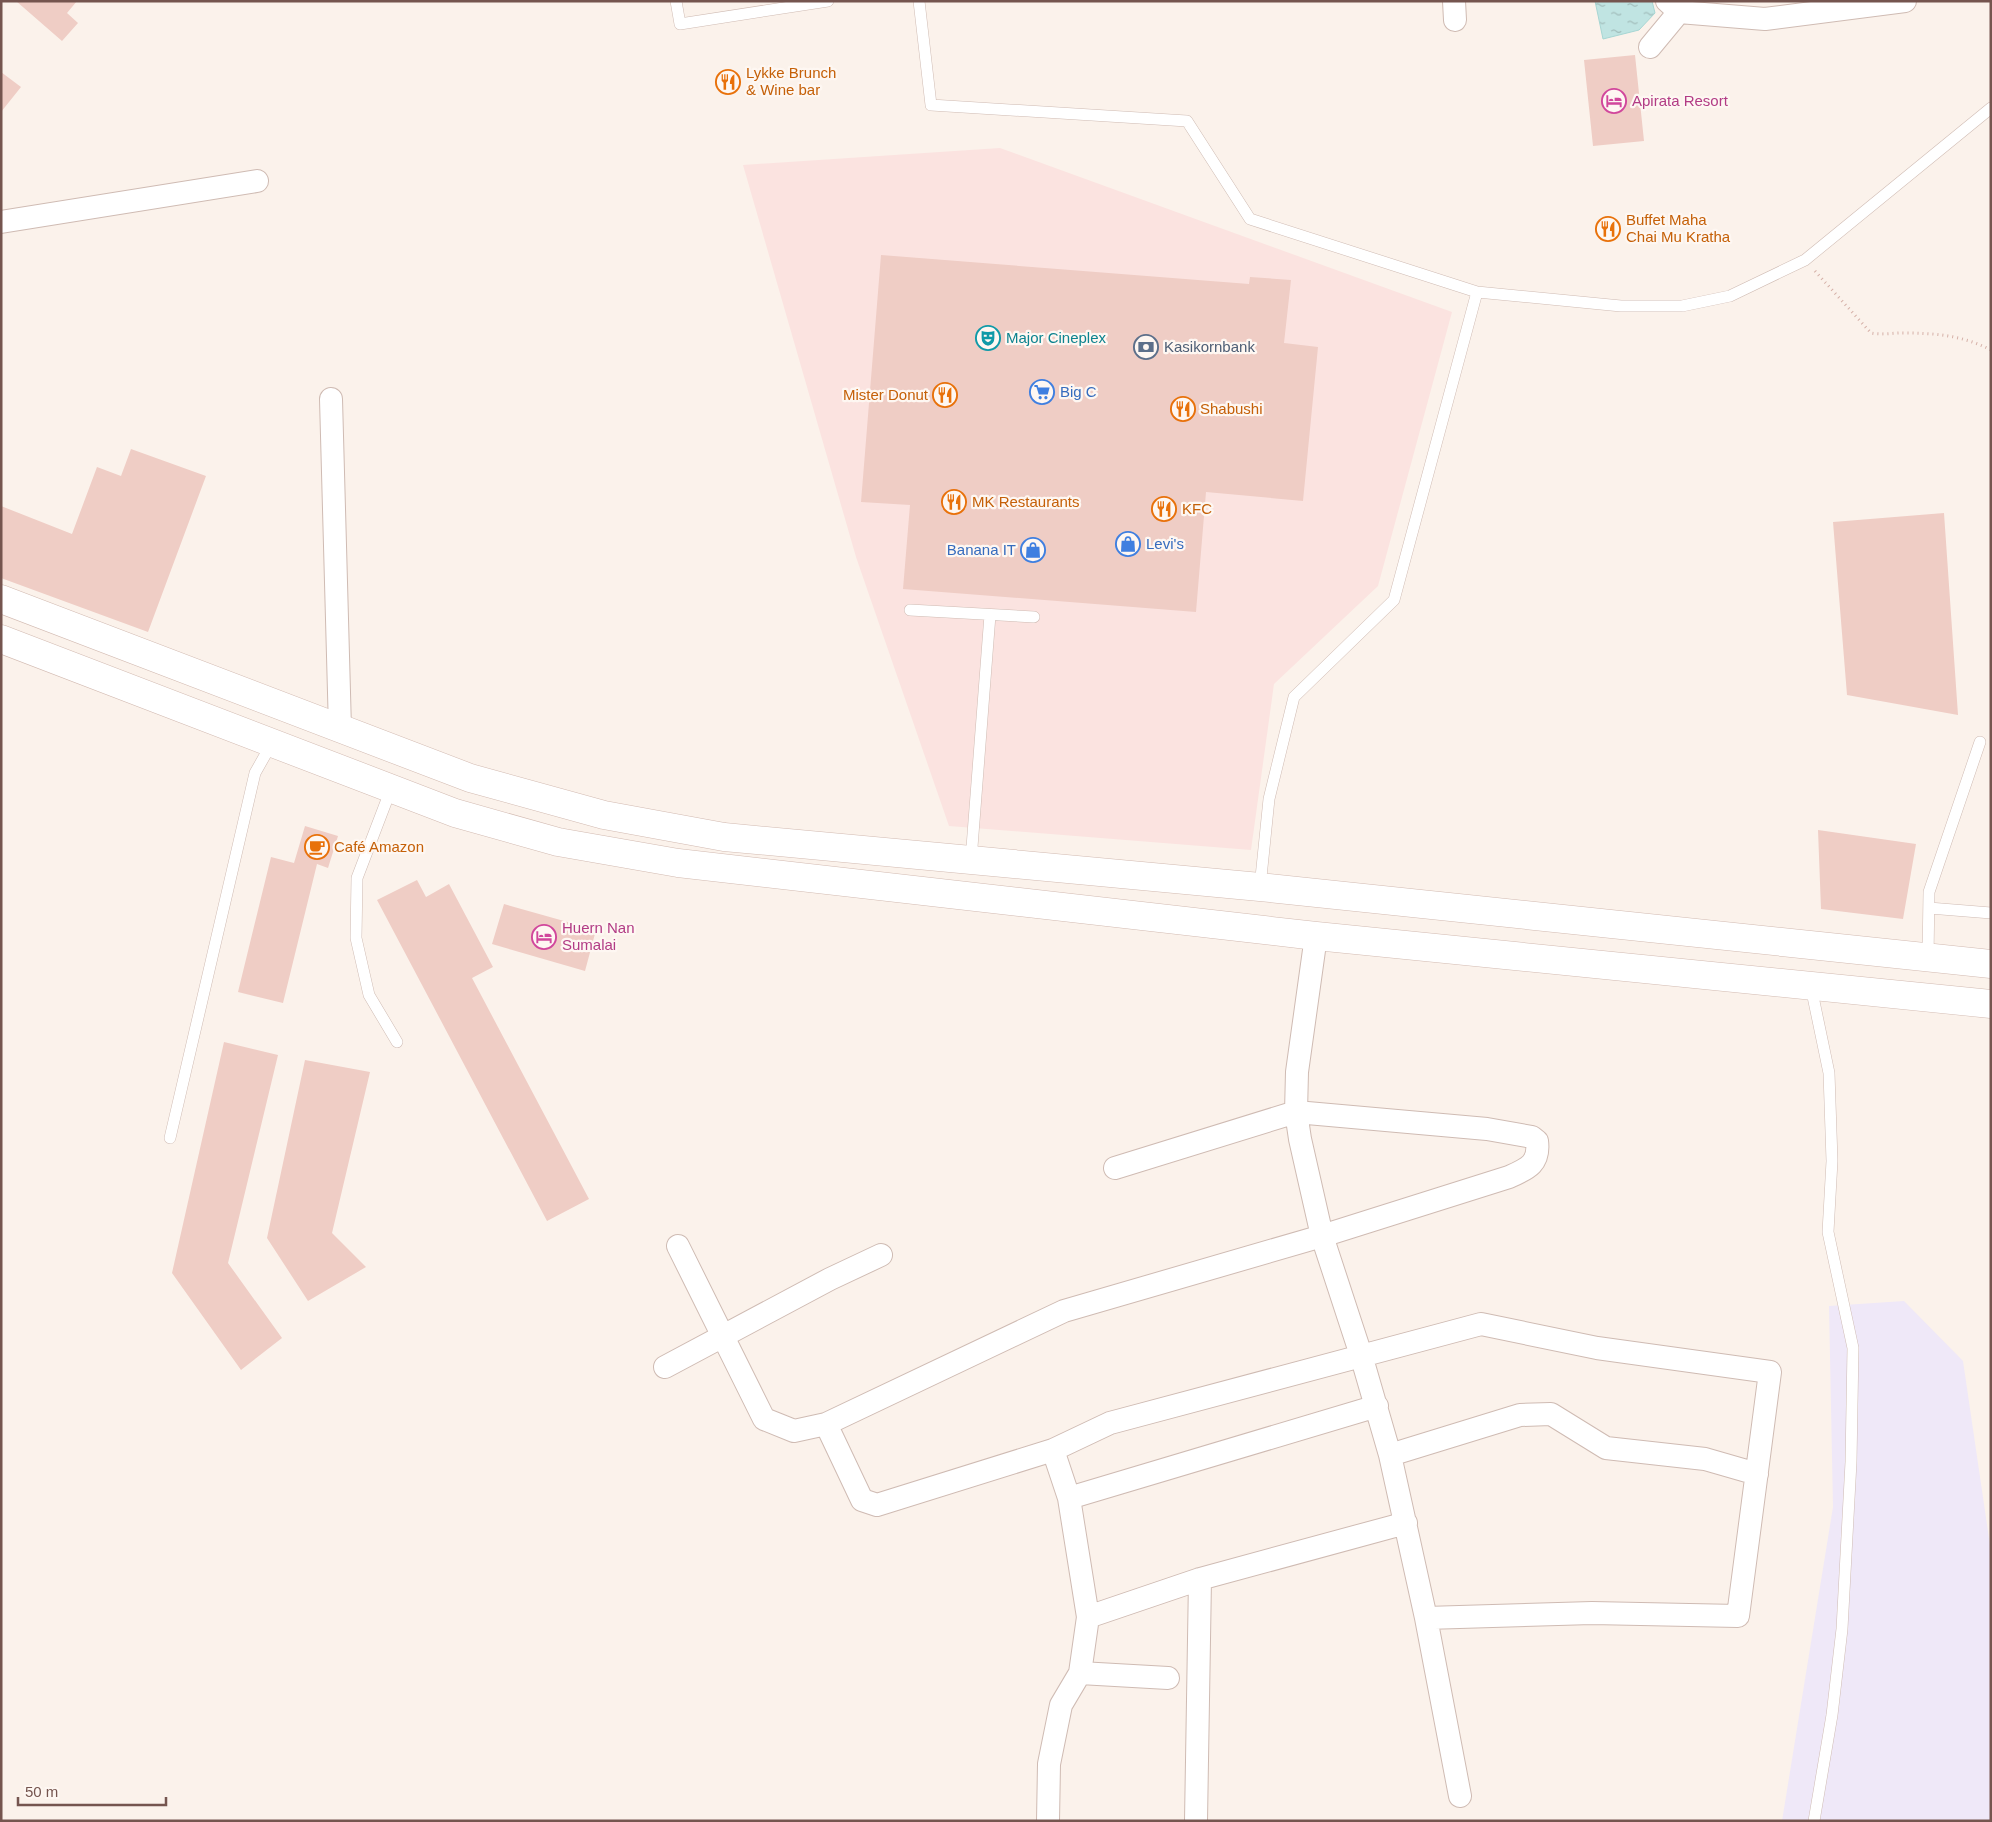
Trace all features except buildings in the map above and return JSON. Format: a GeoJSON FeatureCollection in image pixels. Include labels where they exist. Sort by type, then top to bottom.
{"type":"FeatureCollection","features":[{"type":"Feature","properties":{"kind":"main road"},"geometry":{"type":"LineString","coordinates":[[1,599],[501,788],[642,824],[724,837],[1260,887],[1991,964]]}},
{"type":"Feature","properties":{"kind":"main road"},"geometry":{"type":"LineString","coordinates":[[1,639],[456,813],[522,833],[636,857],[722,869],[1316,936],[1991,1004]]}},
{"type":"Feature","properties":{"kind":"street"},"geometry":{"type":"LineString","coordinates":[[1650,46],[1673,7],[1765,19],[1905,1]]}},
{"type":"Feature","properties":{"kind":"street"},"geometry":{"type":"LineString","coordinates":[[1,222],[257,181]]}},
{"type":"Feature","properties":{"kind":"street"},"geometry":{"type":"LineString","coordinates":[[331,399],[340,728]]}},
{"type":"Feature","properties":{"kind":"street"},"geometry":{"type":"LineString","coordinates":[[1316,936],[1298,1072],[1296,1112],[1322,1236],[1377,1406],[1390,1455],[1426,1618],[1460,1796]]}},
{"type":"Feature","properties":{"kind":"street"},"geometry":{"type":"LineString","coordinates":[[678,1246],[764,1419],[794,1431],[826,1424],[1064,1310],[1322,1236],[1523,1171],[1530,1168],[1535,1161],[1538,1150],[1537,1141],[1532,1138],[1487,1129],[1296,1112],[1115,1168]]}},
{"type":"Feature","properties":{"kind":"street"},"geometry":{"type":"LineString","coordinates":[[665,1367],[830,1279],[881,1255]]}},
{"type":"Feature","properties":{"kind":"street"},"geometry":{"type":"LineString","coordinates":[[826,1424],[862,1500],[877,1505],[1053,1450],[1110,1423],[1481,1324],[1597,1348],[1770,1372],[1738,1616],[1592,1613],[1426,1618]]}},
{"type":"Feature","properties":{"kind":"street"},"geometry":{"type":"LineString","coordinates":[[1069,1498],[1377,1406]]}},
{"type":"Feature","properties":{"kind":"street"},"geometry":{"type":"LineString","coordinates":[[1390,1455],[1520,1415],[1551,1414],[1606,1448],[1705,1459],[1757,1474]]}},
{"type":"Feature","properties":{"kind":"street"},"geometry":{"type":"LineString","coordinates":[[1048,1821],[1049,1764],[1062,1705],[1080,1673],[1088,1617],[1069,1498],[1053,1450]]}},
{"type":"Feature","properties":{"kind":"street"},"geometry":{"type":"LineString","coordinates":[[1088,1617],[1200,1579],[1406,1523]]}},
{"type":"Feature","properties":{"kind":"street"},"geometry":{"type":"LineString","coordinates":[[1196,1821],[1200,1579]]}},
{"type":"Feature","properties":{"kind":"street"},"geometry":{"type":"LineString","coordinates":[[1080,1673],[1168,1678]]}},
{"type":"Feature","properties":{"kind":"lane"},"geometry":{"type":"LineString","coordinates":[[676,1],[680,24],[828,1]]}},
{"type":"Feature","properties":{"kind":"lane"},"geometry":{"type":"LineString","coordinates":[[919,1],[931,105],[1187,121],[1250,219],[1477,292],[1621,306],[1682,306],[1730,296],[1805,260],[1991,108]]}},
{"type":"Feature","properties":{"kind":"lane"},"geometry":{"type":"LineString","coordinates":[[1260,887],[1270,799],[1294,697],[1394,600],[1477,292]]}},
{"type":"Feature","properties":{"kind":"lane"},"geometry":{"type":"LineString","coordinates":[[910,610],[1034,617]]}},
{"type":"Feature","properties":{"kind":"lane"},"geometry":{"type":"LineString","coordinates":[[971,860],[990,615]]}},
{"type":"Feature","properties":{"kind":"lane"},"geometry":{"type":"LineString","coordinates":[[1928,958],[1929,892],[1980,742]]}},
{"type":"Feature","properties":{"kind":"lane"},"geometry":{"type":"LineString","coordinates":[[170,1138],[255,772],[272,743]]}},
{"type":"Feature","properties":{"kind":"lane"},"geometry":{"type":"LineString","coordinates":[[391,789],[357,878],[356,938],[369,995],[396,1042]]}},
{"type":"Feature","properties":{"kind":"lane"},"geometry":{"type":"LineString","coordinates":[[1929,908],[1991,913]]}},
{"type":"Feature","properties":{"kind":"lane"},"geometry":{"type":"LineString","coordinates":[[1811,986],[1829,1073],[1832,1161],[1828,1232],[1853,1348],[1851,1462],[1842,1630],[1832,1715],[1814,1821]]}},
{"type":"Feature","properties":{"kind":"path"},"geometry":{"type":"LineString","coordinates":[[1805,260],[1871,333],[1953,335],[1975,342],[1991,350]]}},
{"type":"Feature","properties":{"kind":"shaded area"},"geometry":{"type":"Polygon","coordinates":[[[1000,148],[1452,312],[1378,586],[1274,684],[1251,850],[949,826],[856,557],[743,165],[1000,148]]]}},
{"type":"Feature","properties":{"kind":"shaded area"},"geometry":{"type":"Polygon","coordinates":[[[1904,1301],[1963,1361],[1991,1552],[1991,1821],[1782,1821],[1833,1507],[1829,1306],[1904,1301]]]}},
{"type":"Feature","properties":{"kind":"water"},"geometry":{"type":"Polygon","coordinates":[[[1595,1],[1652,1],[1655,13],[1639,30],[1603,39],[1595,1]]]}},
{"type":"Feature","properties":{"kind":"place","name":"Lykke Brunch & Wine bar"},"geometry":{"type":"Point","coordinates":[728,82]}},
{"type":"Feature","properties":{"kind":"place","name":"Apirata Resort"},"geometry":{"type":"Point","coordinates":[1614,101]}},
{"type":"Feature","properties":{"kind":"place","name":"Buffet Maha Chai Mu Kratha"},"geometry":{"type":"Point","coordinates":[1608,229]}},
{"type":"Feature","properties":{"kind":"place","name":"Major Cineplex"},"geometry":{"type":"Point","coordinates":[988,338]}},
{"type":"Feature","properties":{"kind":"place","name":"Kasikornbank"},"geometry":{"type":"Point","coordinates":[1146,347]}},
{"type":"Feature","properties":{"kind":"place","name":"Big C"},"geometry":{"type":"Point","coordinates":[1042,392]}},
{"type":"Feature","properties":{"kind":"place","name":"Mister Donut"},"geometry":{"type":"Point","coordinates":[945,395]}},
{"type":"Feature","properties":{"kind":"place","name":"Shabushi"},"geometry":{"type":"Point","coordinates":[1183,409]}},
{"type":"Feature","properties":{"kind":"place","name":"MK Restaurants"},"geometry":{"type":"Point","coordinates":[954,502]}},
{"type":"Feature","properties":{"kind":"place","name":"KFC"},"geometry":{"type":"Point","coordinates":[1164,509]}},
{"type":"Feature","properties":{"kind":"place","name":"Levi's"},"geometry":{"type":"Point","coordinates":[1128,544]}},
{"type":"Feature","properties":{"kind":"place","name":"Banana IT"},"geometry":{"type":"Point","coordinates":[1033,550]}},
{"type":"Feature","properties":{"kind":"place","name":"Café Amazon"},"geometry":{"type":"Point","coordinates":[317,847]}},
{"type":"Feature","properties":{"kind":"place","name":"Huern Nan Sumalai"},"geometry":{"type":"Point","coordinates":[544,937]}}]}
